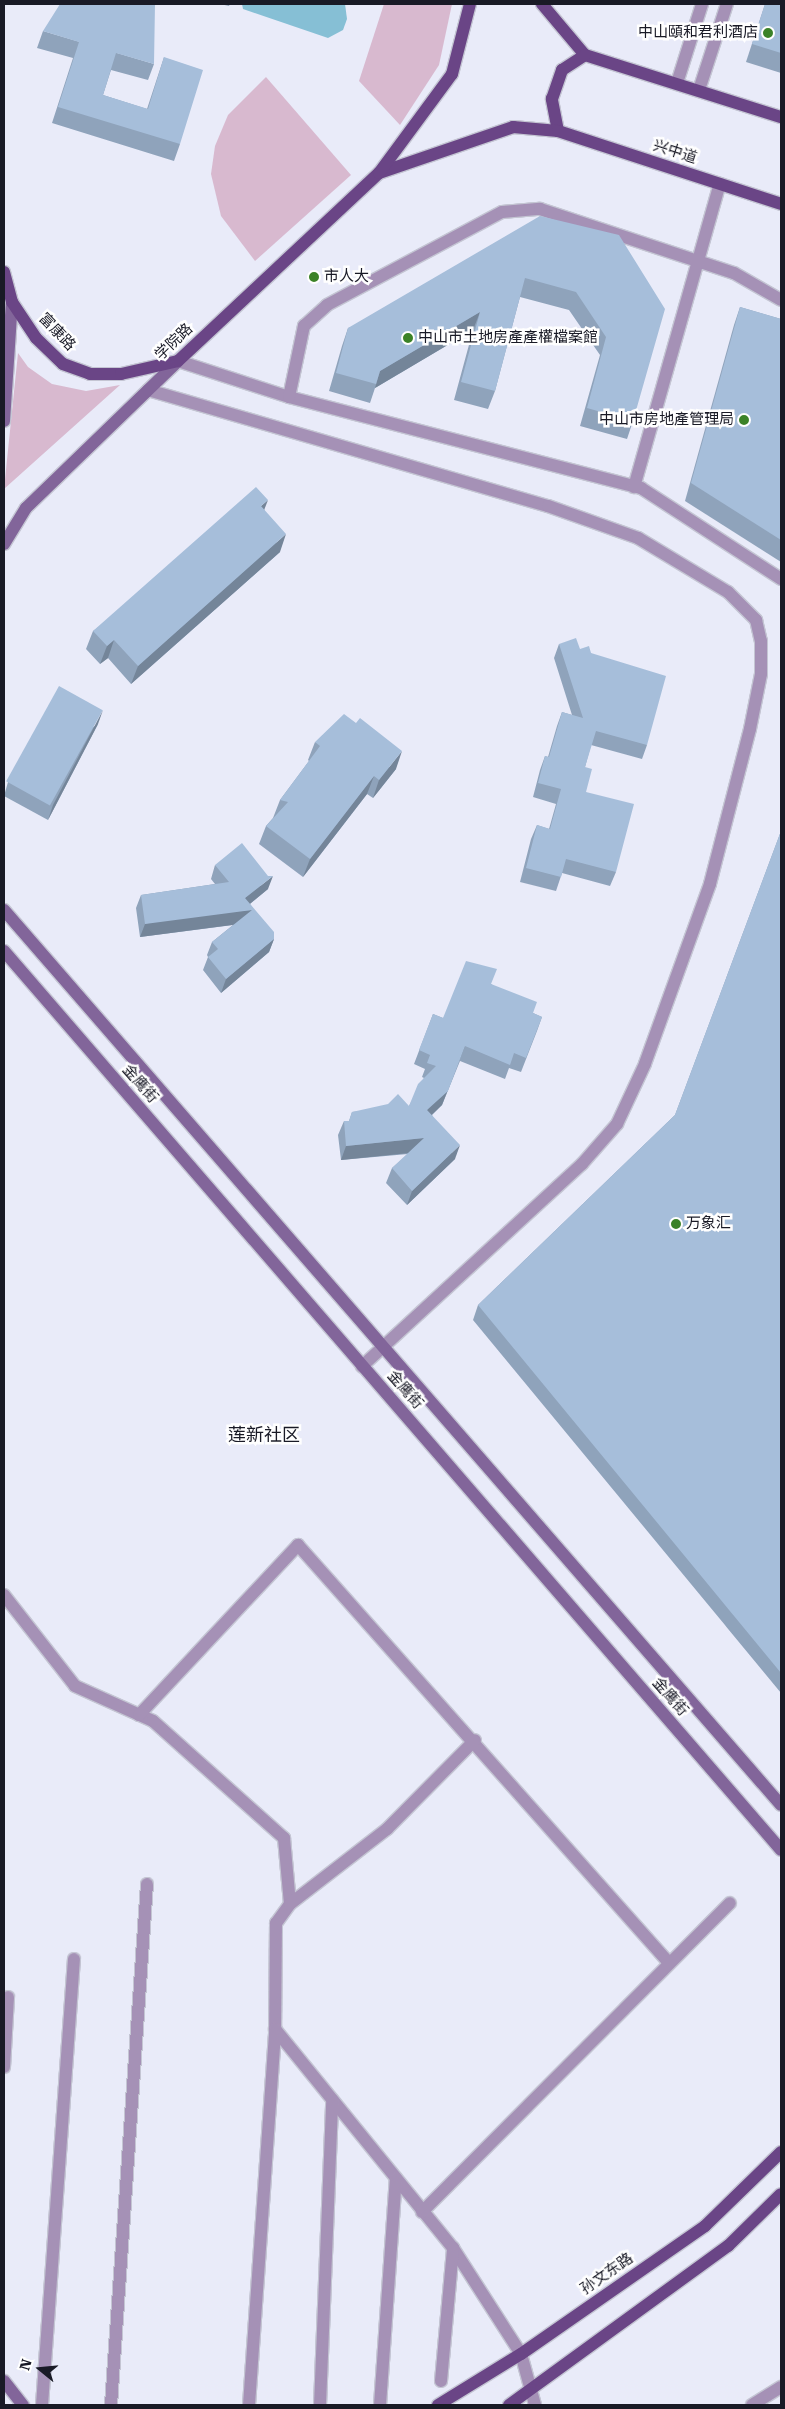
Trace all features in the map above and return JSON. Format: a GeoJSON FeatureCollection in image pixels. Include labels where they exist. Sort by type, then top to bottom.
{"type":"FeatureCollection","features":[{"type":"Feature","properties":{"kind":"main road"},"geometry":{"type":"LineString","coordinates":[[379,173],[452,74],[470,4]]}},
{"type":"Feature","properties":{"kind":"main road"},"geometry":{"type":"LineString","coordinates":[[542,4],[585,56],[677,83],[781,117]]}},
{"type":"Feature","properties":{"kind":"main road"},"geometry":{"type":"LineString","coordinates":[[558,131],[552,99],[562,70],[585,56]]}},
{"type":"Feature","properties":{"kind":"main road","name":"兴中道"},"geometry":{"type":"LineString","coordinates":[[379,173],[513,127],[558,131],[781,204]]}},
{"type":"Feature","properties":{"kind":"main road","name":"学院路"},"geometry":{"type":"LineString","coordinates":[[178,361],[379,173]]}},
{"type":"Feature","properties":{"kind":"main road","name":"富康路"},"geometry":{"type":"LineString","coordinates":[[4,272],[12,302],[36,338],[63,364],[90,374],[121,374],[178,361]]}},
{"type":"Feature","properties":{"kind":"main road","name":"孙文东路"},"geometry":{"type":"LineString","coordinates":[[438,2405],[521,2354],[706,2226],[781,2152]]}},
{"type":"Feature","properties":{"kind":"main road"},"geometry":{"type":"LineString","coordinates":[[509,2405],[728,2246],[781,2194]]}},
{"type":"Feature","properties":{"kind":"street"},"geometry":{"type":"LineString","coordinates":[[677,83],[702,4]]}},
{"type":"Feature","properties":{"kind":"street"},"geometry":{"type":"LineString","coordinates":[[699,90],[727,4]]}},
{"type":"Feature","properties":{"kind":"street"},"geometry":{"type":"LineString","coordinates":[[634,486],[720,184]]}},
{"type":"Feature","properties":{"kind":"street"},"geometry":{"type":"LineString","coordinates":[[289,397],[304,326],[328,306],[502,212],[540,209],[734,273],[781,300]]}},
{"type":"Feature","properties":{"kind":"street"},"geometry":{"type":"LineString","coordinates":[[4,421],[12,302]]}},
{"type":"Feature","properties":{"kind":"street"},"geometry":{"type":"LineString","coordinates":[[178,361],[289,397],[634,486],[781,579]]}},
{"type":"Feature","properties":{"kind":"street","name":"学院路"},"geometry":{"type":"LineString","coordinates":[[4,544],[26,508],[178,361]]}},
{"type":"Feature","properties":{"kind":"street"},"geometry":{"type":"LineString","coordinates":[[148,390],[548,506],[638,538],[728,592],[758,627],[761,674],[710,884],[632,1097],[617,1124],[582,1164],[385,1348],[362,1366]]}},
{"type":"Feature","properties":{"kind":"street","name":"金鹰街"},"geometry":{"type":"LineString","coordinates":[[4,910],[781,1804]]}},
{"type":"Feature","properties":{"kind":"street","name":"金鹰街"},"geometry":{"type":"LineString","coordinates":[[4,951],[781,1850]]}},
{"type":"Feature","properties":{"kind":"street"},"geometry":{"type":"LineString","coordinates":[[139,1715],[298,1545],[475,1740],[669,1963]]}},
{"type":"Feature","properties":{"kind":"street"},"geometry":{"type":"LineString","coordinates":[[4,1595],[75,1686],[153,1721],[284,1838],[290,1904]]}},
{"type":"Feature","properties":{"kind":"street"},"geometry":{"type":"LineString","coordinates":[[248,2405],[275,2029],[276,1923],[290,1904],[387,1829],[475,1740]]}},
{"type":"Feature","properties":{"kind":"street"},"geometry":{"type":"LineString","coordinates":[[112,2405],[147,1884]]}},
{"type":"Feature","properties":{"kind":"street"},"geometry":{"type":"LineString","coordinates":[[422,2212],[730,1903]]}},
{"type":"Feature","properties":{"kind":"street"},"geometry":{"type":"LineString","coordinates":[[42,2405],[74,1959]]}},
{"type":"Feature","properties":{"kind":"street"},"geometry":{"type":"LineString","coordinates":[[4,2067],[8,1997]]}},
{"type":"Feature","properties":{"kind":"street"},"geometry":{"type":"LineString","coordinates":[[275,2029],[453,2248],[521,2354],[532,2388],[535,2405]]}},
{"type":"Feature","properties":{"kind":"street"},"geometry":{"type":"LineString","coordinates":[[320,2405],[332,2100]]}},
{"type":"Feature","properties":{"kind":"street"},"geometry":{"type":"LineString","coordinates":[[380,2405],[396,2179]]}},
{"type":"Feature","properties":{"kind":"street"},"geometry":{"type":"LineString","coordinates":[[441,2381],[453,2248]]}},
{"type":"Feature","properties":{"kind":"street"},"geometry":{"type":"LineString","coordinates":[[4,2382],[23,2405]]}},
{"type":"Feature","properties":{"kind":"street"},"geometry":{"type":"LineString","coordinates":[[752,2405],[781,2387]]}},
{"type":"Feature","properties":{"kind":"shaded area"},"geometry":{"type":"Polygon","coordinates":[[[384,4],[452,4],[439,65],[400,125],[359,81],[384,4]]]}},
{"type":"Feature","properties":{"kind":"shaded area"},"geometry":{"type":"Polygon","coordinates":[[[266,77],[351,175],[255,261],[221,216],[211,174],[215,146],[228,115],[266,77]]]}},
{"type":"Feature","properties":{"kind":"shaded area"},"geometry":{"type":"Polygon","coordinates":[[[18,353],[28,367],[52,384],[86,391],[120,385],[4,489],[18,353]]]}},
{"type":"Feature","properties":{"kind":"water"},"geometry":{"type":"Polygon","coordinates":[[[242,4],[345,4],[347,19],[343,30],[328,38],[243,9],[242,4]]]}},
{"type":"Feature","properties":{"kind":"building"},"geometry":{"type":"Polygon","coordinates":[[[60,4],[155,4],[154,64],[116,53],[103,95],[148,109],[164,57],[203,70],[180,144],[58,107],[79,42],[43,31],[60,4]]]}},
{"type":"Feature","properties":{"kind":"building","name":"中山頤和君利酒店"},"geometry":{"type":"Polygon","coordinates":[[[765,4],[781,4],[781,53],[752,44],[765,4]]]}},
{"type":"Feature","properties":{"kind":"building","name":"中山市土地房產產權檔案館"},"geometry":{"type":"Polygon","coordinates":[[[540,216],[619,235],[665,309],[633,421],[587,408],[606,337],[576,292],[525,278],[495,391],[461,382],[480,312],[380,371],[376,384],[336,373],[348,328],[540,216]]]}},
{"type":"Feature","properties":{"kind":"building","name":"中山市房地產管理局"},"geometry":{"type":"Polygon","coordinates":[[[740,307],[781,319],[781,540],[691,483],[740,307]]]}},
{"type":"Feature","properties":{"kind":"building"},"geometry":{"type":"Polygon","coordinates":[[[256,487],[268,500],[261,506],[286,534],[138,666],[114,640],[107,646],[93,631],[256,487]]]}},
{"type":"Feature","properties":{"kind":"building"},"geometry":{"type":"Polygon","coordinates":[[[576,638],[580,649],[589,646],[591,653],[666,676],[647,745],[596,731],[585,767],[592,769],[586,792],[634,804],[616,872],[566,859],[561,877],[526,868],[537,825],[550,829],[561,789],[538,783],[545,756],[549,757],[562,712],[583,718],[559,644],[576,638]]]}},
{"type":"Feature","properties":{"kind":"building"},"geometry":{"type":"Polygon","coordinates":[[[59,686],[103,710],[50,806],[6,781],[59,686]]]}},
{"type":"Feature","properties":{"kind":"building"},"geometry":{"type":"Polygon","coordinates":[[[344,714],[356,723],[360,718],[402,751],[379,780],[374,776],[310,859],[266,826],[288,802],[280,800],[320,746],[315,742],[344,714]]]}},
{"type":"Feature","properties":{"kind":"building","name":"万象汇"},"geometry":{"type":"Polygon","coordinates":[[[781,831],[781,1673],[478,1305],[675,1115],[781,831]]]}},
{"type":"Feature","properties":{"kind":"building"},"geometry":{"type":"Polygon","coordinates":[[[242,843],[268,876],[273,876],[245,898],[274,932],[274,939],[226,979],[208,957],[218,949],[212,942],[252,910],[145,924],[141,895],[229,882],[215,865],[242,843]]]}},
{"type":"Feature","properties":{"kind":"building"},"geometry":{"type":"Polygon","coordinates":[[[466,961],[497,969],[491,984],[537,1002],[533,1013],[542,1017],[526,1058],[514,1053],[510,1065],[465,1046],[448,1091],[427,1110],[460,1145],[412,1191],[392,1168],[424,1138],[346,1146],[344,1121],[349,1121],[352,1112],[388,1104],[398,1094],[409,1106],[418,1084],[436,1066],[427,1063],[430,1055],[419,1050],[433,1014],[443,1018],[466,961]]]}},
{"type":"Feature","properties":{"kind":"place","name":"中山頤和君利酒店"},"geometry":{"type":"Point","coordinates":[768,33]}},
{"type":"Feature","properties":{"kind":"place","name":"市人大"},"geometry":{"type":"Point","coordinates":[314,277]}},
{"type":"Feature","properties":{"kind":"place","name":"中山市土地房產產權檔案館"},"geometry":{"type":"Point","coordinates":[408,338]}},
{"type":"Feature","properties":{"kind":"place","name":"中山市房地產管理局"},"geometry":{"type":"Point","coordinates":[744,420]}},
{"type":"Feature","properties":{"kind":"place","name":"万象汇"},"geometry":{"type":"Point","coordinates":[676,1224]}},
{"type":"Feature","properties":{"kind":"district","name":"莲新社区"},"geometry":{"type":"Point","coordinates":[264,1435]}}]}
